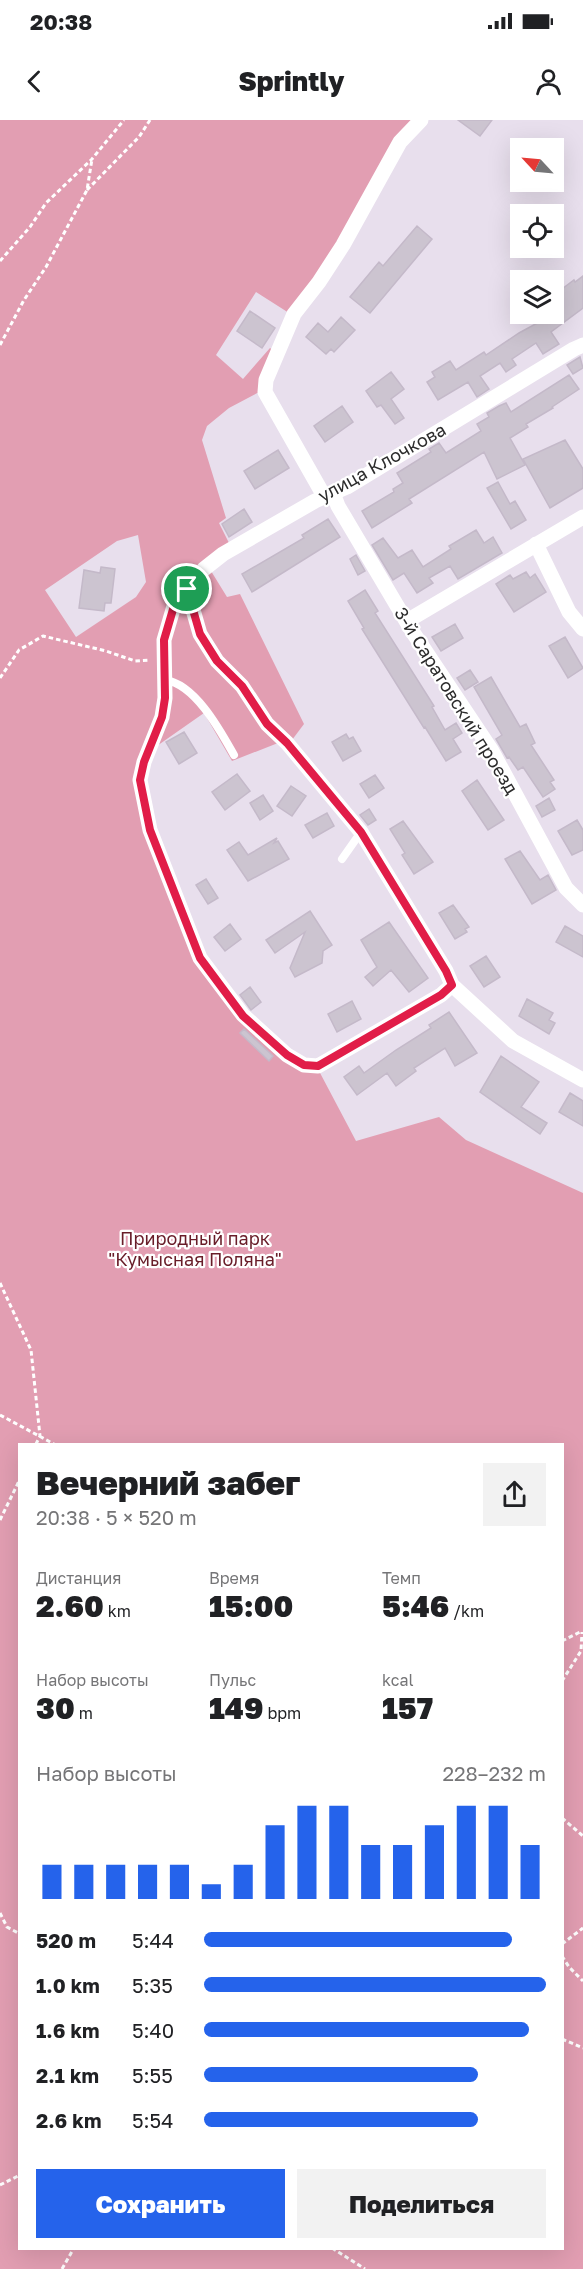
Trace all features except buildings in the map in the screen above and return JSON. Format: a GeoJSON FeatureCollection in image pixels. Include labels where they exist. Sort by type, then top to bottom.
{"type":"FeatureCollection","features":[{"type":"Feature","properties":{"kind":"street","name":"3-й Саратовский проезд"},"geometry":{"type":"LineString","coordinates":[[421,120],[400,142],[342,245],[319,282],[294,314],[266,380],[265,392],[449,688],[492,751],[566,888],[583,905]]}},
{"type":"Feature","properties":{"kind":"street","name":"улица Клочкова"},"geometry":{"type":"LineString","coordinates":[[452,985],[441,995],[318,1066],[304,1065],[287,1055],[243,1016],[200,958],[150,830],[140,780],[144,762],[162,717],[165,698],[164,640],[174,606],[204,569],[223,554],[357,481],[583,345]]}},
{"type":"Feature","properties":{"kind":"street"},"geometry":{"type":"LineString","coordinates":[[407,621],[583,517]]}},
{"type":"Feature","properties":{"kind":"street"},"geometry":{"type":"LineString","coordinates":[[536,543],[569,612],[583,629]]}},
{"type":"Feature","properties":{"kind":"street"},"geometry":{"type":"LineString","coordinates":[[187,589],[200,634],[217,661],[242,686],[267,724],[287,743],[361,832],[446,971],[452,985],[513,1041],[583,1080]]}},
{"type":"Feature","properties":{"kind":"lane"},"geometry":{"type":"LineString","coordinates":[[165,680],[177,682],[204,706],[234,755]]}},
{"type":"Feature","properties":{"kind":"lane"},"geometry":{"type":"LineString","coordinates":[[342,859],[361,832]]}},
{"type":"Feature","properties":{"kind":"path"},"geometry":{"type":"LineString","coordinates":[[0,261],[30,227],[46,202],[92,159],[124,120]]}},
{"type":"Feature","properties":{"kind":"path"},"geometry":{"type":"LineString","coordinates":[[0,345],[24,300],[46,267],[87,190],[139,137],[150,120]]}},
{"type":"Feature","properties":{"kind":"path"},"geometry":{"type":"LineString","coordinates":[[87,190],[92,159]]}},
{"type":"Feature","properties":{"kind":"path"},"geometry":{"type":"LineString","coordinates":[[0,678],[19,650],[43,636],[106,651],[135,661],[165,659]]}},
{"type":"Feature","properties":{"kind":"path"},"geometry":{"type":"LineString","coordinates":[[0,1283],[31,1350],[40,1436],[36,1443]]}},
{"type":"Feature","properties":{"kind":"path"},"geometry":{"type":"LineString","coordinates":[[0,1415],[52,1443]]}},
{"type":"Feature","properties":{"kind":"path"},"geometry":{"type":"LineString","coordinates":[[0,1520],[1,1513],[18,1483]]}},
{"type":"Feature","properties":{"kind":"path"},"geometry":{"type":"LineString","coordinates":[[564,1640],[583,1631]]}},
{"type":"Feature","properties":{"kind":"path"},"geometry":{"type":"LineString","coordinates":[[564,1678],[581,1651],[583,1631]]}},
{"type":"Feature","properties":{"kind":"path"},"geometry":{"type":"LineString","coordinates":[[564,1820],[583,1836]]}},
{"type":"Feature","properties":{"kind":"path"},"geometry":{"type":"LineString","coordinates":[[0,1912],[7,1927],[18,1933]]}},
{"type":"Feature","properties":{"kind":"path"},"geometry":{"type":"LineString","coordinates":[[564,1943],[583,1929]]}},
{"type":"Feature","properties":{"kind":"path"},"geometry":{"type":"LineString","coordinates":[[564,1959],[583,1981]]}},
{"type":"Feature","properties":{"kind":"path"},"geometry":{"type":"LineString","coordinates":[[564,2040],[583,2048]]}},
{"type":"Feature","properties":{"kind":"path"},"geometry":{"type":"LineString","coordinates":[[0,2185],[18,2176]]}},
{"type":"Feature","properties":{"kind":"path"},"geometry":{"type":"LineString","coordinates":[[62,2269],[73,2250]]}},
{"type":"Feature","properties":{"kind":"path"},"geometry":{"type":"LineString","coordinates":[[335,2250],[365,2269]]}},
{"type":"Feature","properties":{"kind":"green space","name":"Природный парк \"Кумысная Поляна\""},"geometry":{"type":"Polygon","coordinates":[[[0,120],[416,120],[340,241],[289,313],[256,292],[216,355],[243,379],[270,348],[274,351],[261,391],[229,408],[207,426],[202,440],[226,518],[219,523],[229,543],[181,586],[239,689],[278,743],[232,761],[204,713],[154,748],[151,734],[143,828],[235,1015],[319,1071],[356,1141],[439,1117],[466,1140],[583,1193],[583,2269],[0,2269],[0,120]],[[138,535],[117,541],[45,590],[76,637],[136,597],[146,582],[138,535]]]}},
{"type":"Feature","properties":{"kind":"green space"},"geometry":{"type":"Polygon","coordinates":[[[211,571],[227,597],[240,594],[304,724],[292,740],[273,720],[246,680],[221,659],[205,632],[198,603],[200,585],[211,571]]]}},
{"type":"Feature","properties":{"kind":"route"},"geometry":{"type":"LineString","coordinates":[[187,589],[200,634],[217,661],[242,686],[267,724],[287,743],[361,832],[446,971],[452,985],[441,995],[318,1066],[304,1065],[287,1055],[243,1016],[200,958],[150,830],[140,780],[144,762],[162,717],[165,698],[164,640],[174,606],[187,589]]}}]}
